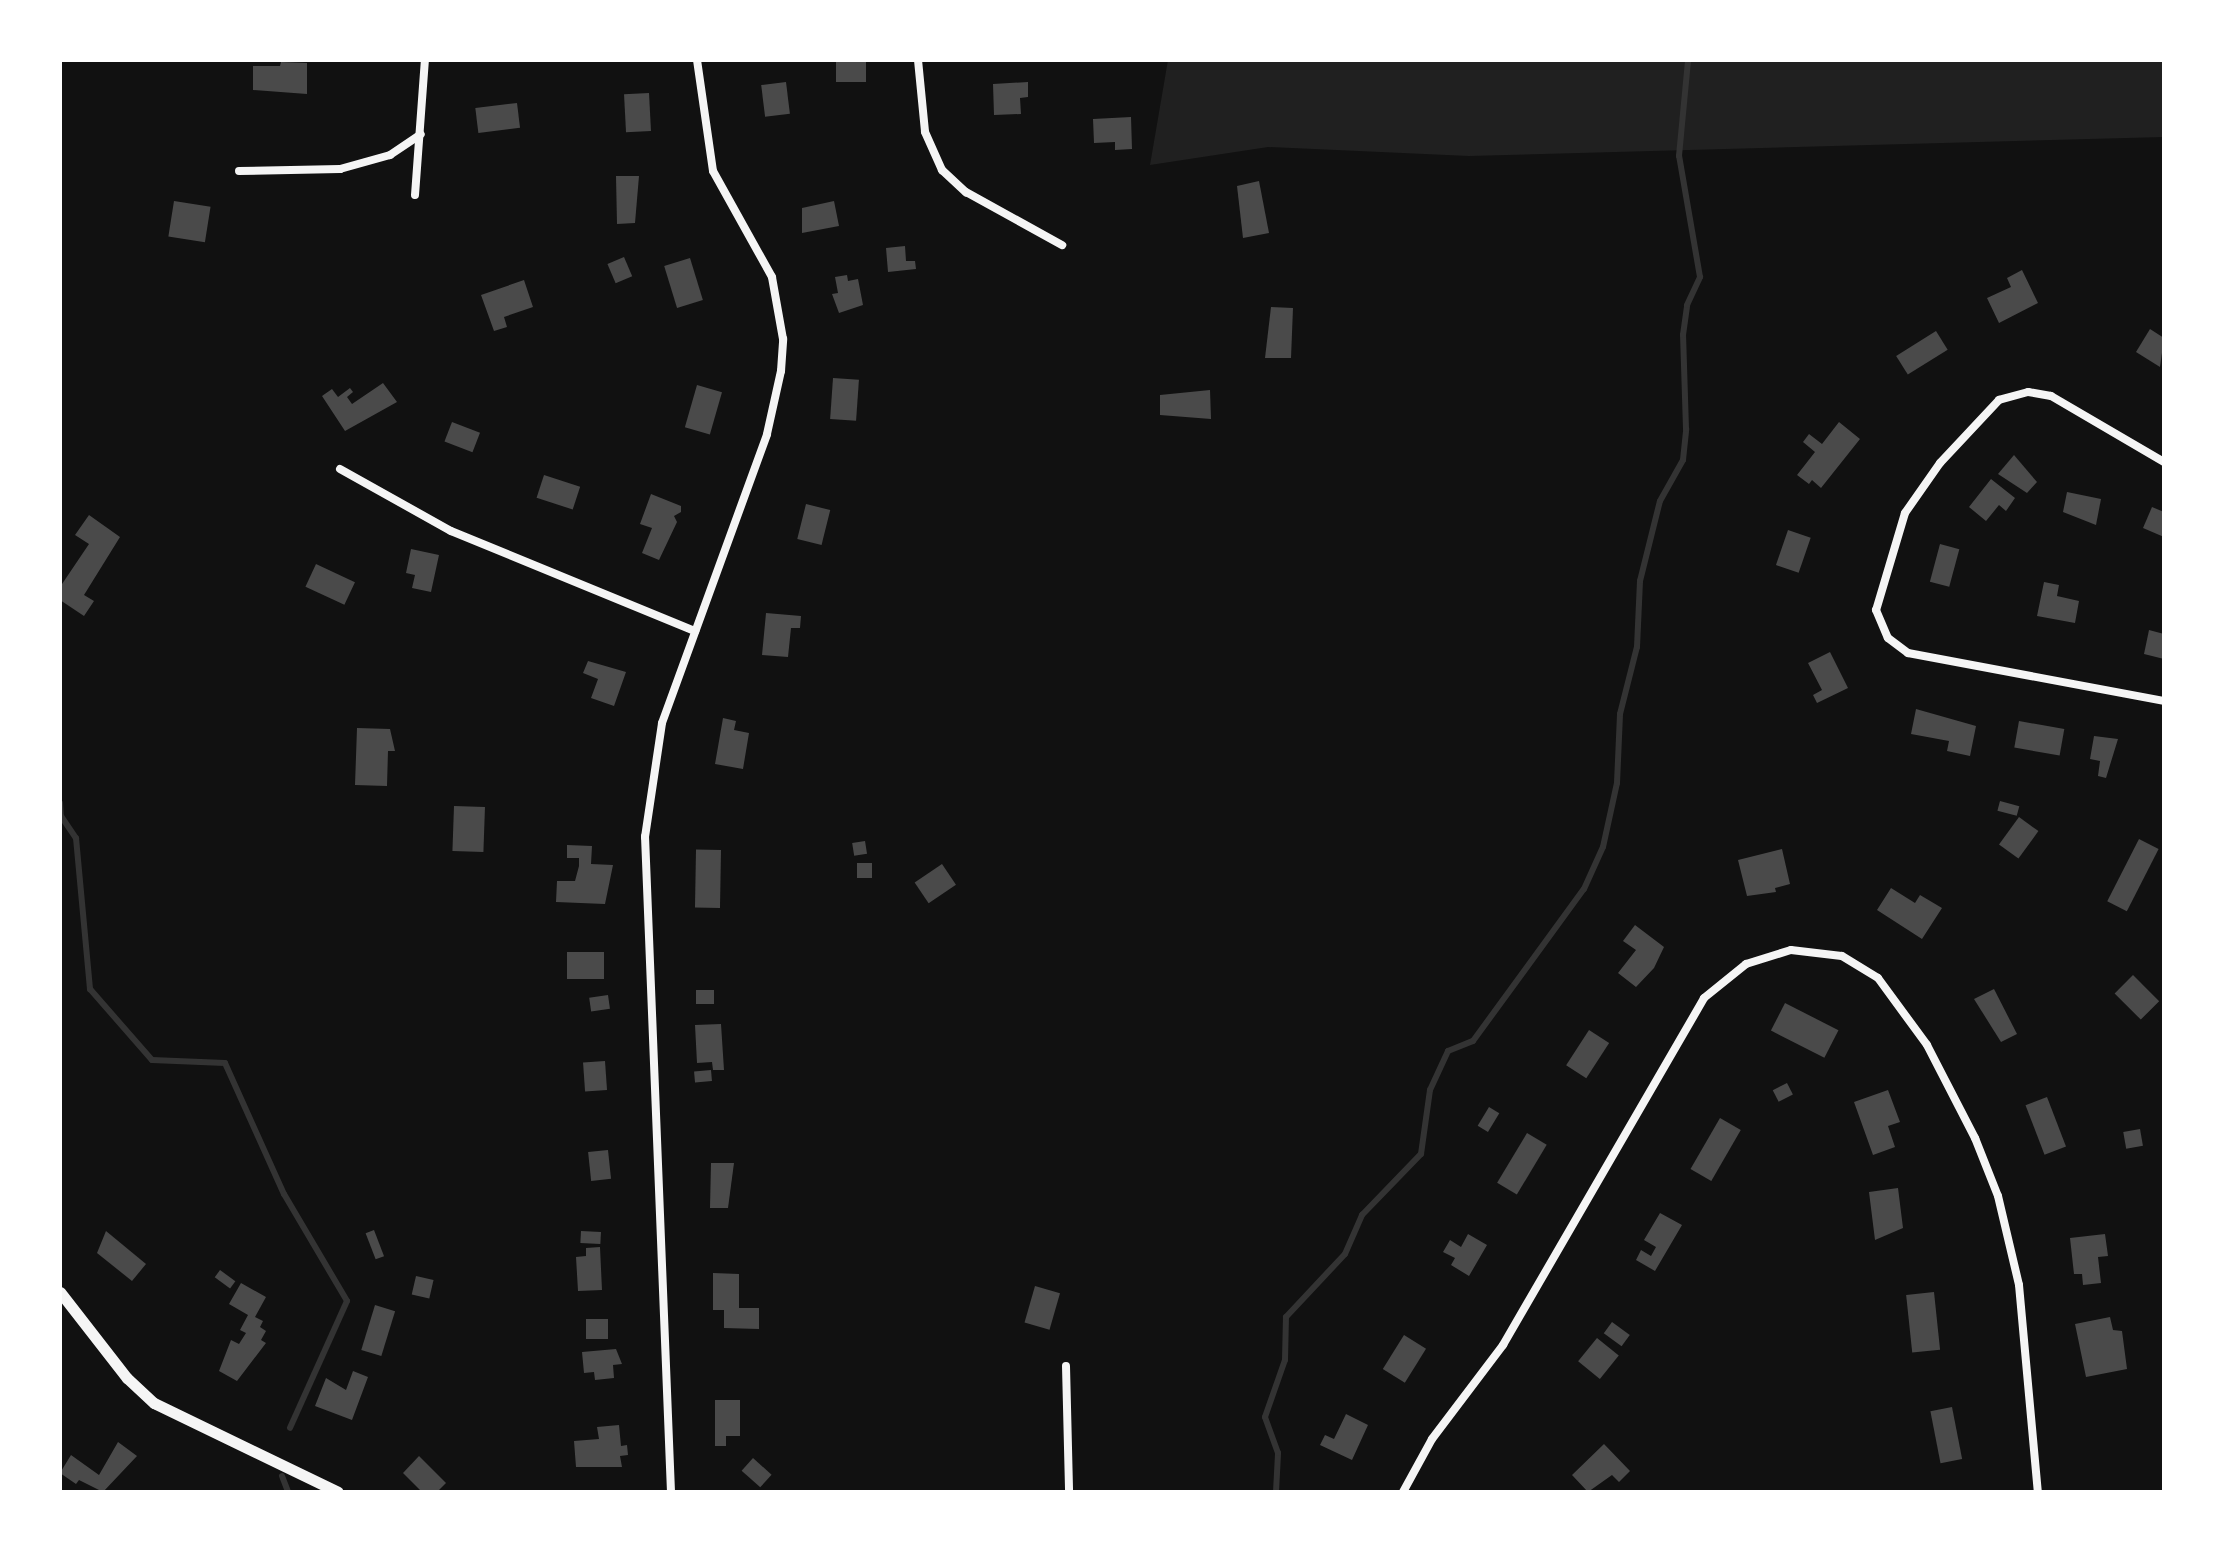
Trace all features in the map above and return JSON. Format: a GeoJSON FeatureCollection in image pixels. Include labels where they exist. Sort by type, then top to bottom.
{"type":"FeatureCollection","features":[{"type":"Feature","properties":{"kind":"street"},"geometry":{"type":"LineString","coordinates":[[415,195],[425,60]]}},
{"type":"Feature","properties":{"kind":"street"},"geometry":{"type":"LineString","coordinates":[[671,1492],[645,837],[659,738],[767,434],[781,371],[783,339],[772,277],[713,171],[697,60]]}},
{"type":"Feature","properties":{"kind":"street"},"geometry":{"type":"LineString","coordinates":[[918,60],[925,132],[942,170],[966,192],[1062,245]]}},
{"type":"Feature","properties":{"kind":"street"},"geometry":{"type":"LineString","coordinates":[[239,171],[340,169],[390,155],[421,134]]}},
{"type":"Feature","properties":{"kind":"street"},"geometry":{"type":"LineString","coordinates":[[2164,462],[2051,396],[2024,392],[1999,400],[1940,463],[1905,513],[1876,610],[1884,633],[1908,653],[2164,701]]}},
{"type":"Feature","properties":{"kind":"street"},"geometry":{"type":"LineString","coordinates":[[340,469],[451,531],[695,631]]}},
{"type":"Feature","properties":{"kind":"street"},"geometry":{"type":"LineString","coordinates":[[1403,1492],[1432,1439],[1503,1345],[1704,998],[1746,964],[1802,950],[1851,959],[1887,987],[1927,1045],[1988,1167],[2019,1285],[2038,1492]]}},
{"type":"Feature","properties":{"kind":"street"},"geometry":{"type":"LineString","coordinates":[[60,1292],[127,1378],[154,1403],[274,1457],[338,1492]]}},
{"type":"Feature","properties":{"kind":"street"},"geometry":{"type":"LineString","coordinates":[[1066,1366],[1069,1492]]}},
{"type":"Feature","properties":{"kind":"shaded area"},"geometry":{"type":"Polygon","coordinates":[[[1168,60],[2164,60],[2164,137],[1469,156],[1268,147],[1150,165],[1168,60]]]}},
{"type":"Feature","properties":{"kind":"building"},"geometry":{"type":"Polygon","coordinates":[[[836,60],[866,60],[866,82],[836,82],[836,60]]]}},
{"type":"Feature","properties":{"kind":"building"},"geometry":{"type":"Polygon","coordinates":[[[281,62],[307,63],[307,94],[253,90],[253,66],[280,66],[281,62]]]}},
{"type":"Feature","properties":{"kind":"building"},"geometry":{"type":"Polygon","coordinates":[[[786,82],[790,114],[765,117],[761,85],[786,82]]]}},
{"type":"Feature","properties":{"kind":"building"},"geometry":{"type":"Polygon","coordinates":[[[1028,82],[1028,97],[1020,98],[1021,114],[994,115],[993,84],[1028,82]]]}},
{"type":"Feature","properties":{"kind":"building"},"geometry":{"type":"Polygon","coordinates":[[[649,93],[651,131],[626,132],[624,94],[649,93]]]}},
{"type":"Feature","properties":{"kind":"building"},"geometry":{"type":"Polygon","coordinates":[[[517,103],[520,128],[478,133],[475,108],[517,103]]]}},
{"type":"Feature","properties":{"kind":"building"},"geometry":{"type":"Polygon","coordinates":[[[1131,117],[1132,149],[1115,150],[1115,142],[1094,143],[1093,119],[1131,117]]]}},
{"type":"Feature","properties":{"kind":"building"},"geometry":{"type":"Polygon","coordinates":[[[616,176],[639,176],[635,223],[617,224],[616,176]]]}},
{"type":"Feature","properties":{"kind":"building"},"geometry":{"type":"Polygon","coordinates":[[[1259,181],[1269,233],[1243,238],[1237,186],[1259,181]]]}},
{"type":"Feature","properties":{"kind":"building"},"geometry":{"type":"Polygon","coordinates":[[[174,201],[211,207],[205,242],[168,237],[174,201]]]}},
{"type":"Feature","properties":{"kind":"building"},"geometry":{"type":"Polygon","coordinates":[[[834,201],[839,226],[802,233],[802,208],[834,201]]]}},
{"type":"Feature","properties":{"kind":"building"},"geometry":{"type":"Polygon","coordinates":[[[905,246],[906,261],[915,261],[916,269],[888,272],[886,248],[905,246]]]}},
{"type":"Feature","properties":{"kind":"building"},"geometry":{"type":"Polygon","coordinates":[[[624,257],[632,276],[616,283],[607,264],[624,257]]]}},
{"type":"Feature","properties":{"kind":"building"},"geometry":{"type":"Polygon","coordinates":[[[690,258],[703,300],[677,308],[664,266],[690,258]]]}},
{"type":"Feature","properties":{"kind":"building"},"geometry":{"type":"Polygon","coordinates":[[[2022,270],[2038,303],[1999,323],[1987,298],[2011,287],[2007,278],[2022,270]]]}},
{"type":"Feature","properties":{"kind":"building"},"geometry":{"type":"Polygon","coordinates":[[[847,275],[848,281],[858,279],[863,305],[839,313],[832,294],[838,293],[835,277],[847,275]]]}},
{"type":"Feature","properties":{"kind":"building"},"geometry":{"type":"Polygon","coordinates":[[[524,280],[533,307],[504,317],[507,327],[494,331],[481,295],[524,280]]]}},
{"type":"Feature","properties":{"kind":"building"},"geometry":{"type":"Polygon","coordinates":[[[1271,307],[1293,308],[1291,358],[1265,358],[1271,307]]]}},
{"type":"Feature","properties":{"kind":"building"},"geometry":{"type":"Polygon","coordinates":[[[2150,329],[2164,338],[2160,367],[2136,352],[2150,329]]]}},
{"type":"Feature","properties":{"kind":"building"},"geometry":{"type":"Polygon","coordinates":[[[1936,331],[1948,350],[1908,375],[1896,356],[1936,331]]]}},
{"type":"Feature","properties":{"kind":"building"},"geometry":{"type":"Polygon","coordinates":[[[833,378],[859,380],[856,421],[830,419],[833,378]]]}},
{"type":"Feature","properties":{"kind":"building"},"geometry":{"type":"Polygon","coordinates":[[[383,383],[397,402],[345,431],[322,396],[332,389],[338,397],[350,388],[353,392],[347,397],[352,404],[383,383]]]}},
{"type":"Feature","properties":{"kind":"building"},"geometry":{"type":"Polygon","coordinates":[[[697,385],[722,392],[710,434],[685,427],[697,385]]]}},
{"type":"Feature","properties":{"kind":"building"},"geometry":{"type":"Polygon","coordinates":[[[1210,390],[1211,419],[1160,415],[1160,395],[1210,390]]]}},
{"type":"Feature","properties":{"kind":"building"},"geometry":{"type":"Polygon","coordinates":[[[452,422],[480,433],[472,452],[444,442],[452,422]]]}},
{"type":"Feature","properties":{"kind":"building"},"geometry":{"type":"Polygon","coordinates":[[[1839,422],[1860,439],[1821,488],[1812,480],[1809,484],[1797,475],[1815,452],[1803,442],[1809,434],[1822,444],[1839,422]]]}},
{"type":"Feature","properties":{"kind":"building"},"geometry":{"type":"Polygon","coordinates":[[[2014,455],[2037,482],[2027,493],[1998,474],[2014,455]]]}},
{"type":"Feature","properties":{"kind":"building"},"geometry":{"type":"Polygon","coordinates":[[[544,475],[580,487],[573,510],[537,498],[544,475]]]}},
{"type":"Feature","properties":{"kind":"building"},"geometry":{"type":"Polygon","coordinates":[[[1991,479],[2015,498],[2006,511],[1999,505],[1986,521],[1969,507],[1991,479]]]}},
{"type":"Feature","properties":{"kind":"building"},"geometry":{"type":"Polygon","coordinates":[[[2067,492],[2101,499],[2096,525],[2063,512],[2067,492]]]}},
{"type":"Feature","properties":{"kind":"building"},"geometry":{"type":"Polygon","coordinates":[[[651,494],[681,506],[681,512],[674,516],[677,522],[659,560],[642,553],[652,528],[640,524],[651,494]]]}},
{"type":"Feature","properties":{"kind":"building"},"geometry":{"type":"Polygon","coordinates":[[[806,504],[830,510],[822,545],[797,539],[806,504]]]}},
{"type":"Feature","properties":{"kind":"building"},"geometry":{"type":"Polygon","coordinates":[[[2152,507],[2164,512],[2164,537],[2143,528],[2152,507]]]}},
{"type":"Feature","properties":{"kind":"building"},"geometry":{"type":"Polygon","coordinates":[[[89,515],[120,537],[84,595],[94,601],[84,616],[60,600],[60,587],[89,544],[75,535],[89,515]]]}},
{"type":"Feature","properties":{"kind":"building"},"geometry":{"type":"Polygon","coordinates":[[[1788,530],[1811,538],[1799,573],[1776,565],[1788,530]]]}},
{"type":"Feature","properties":{"kind":"building"},"geometry":{"type":"Polygon","coordinates":[[[1940,544],[1959,549],[1949,587],[1930,582],[1940,544]]]}},
{"type":"Feature","properties":{"kind":"building"},"geometry":{"type":"Polygon","coordinates":[[[411,549],[439,555],[431,592],[412,588],[415,575],[406,573],[411,549]]]}},
{"type":"Feature","properties":{"kind":"building"},"geometry":{"type":"Polygon","coordinates":[[[316,564],[355,582],[344,605],[305,587],[316,564]]]}},
{"type":"Feature","properties":{"kind":"building"},"geometry":{"type":"Polygon","coordinates":[[[2044,582],[2059,585],[2057,596],[2079,601],[2075,623],[2037,616],[2044,582]]]}},
{"type":"Feature","properties":{"kind":"building"},"geometry":{"type":"Polygon","coordinates":[[[766,613],[801,616],[800,628],[791,628],[788,657],[762,655],[766,613]]]}},
{"type":"Feature","properties":{"kind":"building"},"geometry":{"type":"Polygon","coordinates":[[[2149,630],[2164,634],[2164,659],[2144,654],[2149,630]]]}},
{"type":"Feature","properties":{"kind":"building"},"geometry":{"type":"Polygon","coordinates":[[[1830,652],[1848,688],[1817,703],[1813,695],[1822,690],[1808,663],[1830,652]]]}},
{"type":"Feature","properties":{"kind":"building"},"geometry":{"type":"Polygon","coordinates":[[[588,661],[626,672],[614,706],[591,698],[598,679],[583,673],[588,661]]]}},
{"type":"Feature","properties":{"kind":"building"},"geometry":{"type":"Polygon","coordinates":[[[1916,709],[1976,726],[1970,756],[1947,751],[1949,741],[1911,734],[1916,709]]]}},
{"type":"Feature","properties":{"kind":"building"},"geometry":{"type":"Polygon","coordinates":[[[723,718],[736,721],[734,730],[749,733],[743,769],[715,764],[723,718]]]}},
{"type":"Feature","properties":{"kind":"building"},"geometry":{"type":"Polygon","coordinates":[[[2019,721],[2064,729],[2060,756],[2014,748],[2019,721]]]}},
{"type":"Feature","properties":{"kind":"building"},"geometry":{"type":"Polygon","coordinates":[[[357,728],[390,729],[395,751],[388,751],[387,786],[355,785],[357,728]]]}},
{"type":"Feature","properties":{"kind":"building"},"geometry":{"type":"Polygon","coordinates":[[[2094,736],[2118,739],[2106,778],[2098,776],[2100,761],[2090,759],[2094,736]]]}},
{"type":"Feature","properties":{"kind":"building"},"geometry":{"type":"Polygon","coordinates":[[[2000,801],[2019,806],[2017,816],[1997,811],[2000,801]]]}},
{"type":"Feature","properties":{"kind":"building"},"geometry":{"type":"Polygon","coordinates":[[[454,806],[485,807],[483,852],[452,851],[454,806]]]}},
{"type":"Feature","properties":{"kind":"building"},"geometry":{"type":"Polygon","coordinates":[[[2019,817],[2038,831],[2018,859],[1999,845],[2019,817]]]}},
{"type":"Feature","properties":{"kind":"building"},"geometry":{"type":"Polygon","coordinates":[[[2139,839],[2159,849],[2127,911],[2107,901],[2139,839]]]}},
{"type":"Feature","properties":{"kind":"building"},"geometry":{"type":"Polygon","coordinates":[[[865,841],[867,854],[854,856],[852,843],[865,841]]]}},
{"type":"Feature","properties":{"kind":"building"},"geometry":{"type":"Polygon","coordinates":[[[567,845],[592,846],[591,864],[613,865],[605,904],[556,902],[557,881],[575,881],[579,866],[579,858],[567,858],[567,845]]]}},
{"type":"Feature","properties":{"kind":"building"},"geometry":{"type":"Polygon","coordinates":[[[1782,849],[1790,884],[1775,888],[1776,892],[1747,896],[1738,860],[1782,849]]]}},
{"type":"Feature","properties":{"kind":"building"},"geometry":{"type":"Polygon","coordinates":[[[696,850],[721,850],[720,908],[695,908],[696,850]]]}},
{"type":"Feature","properties":{"kind":"building"},"geometry":{"type":"Polygon","coordinates":[[[857,863],[872,863],[872,878],[857,878],[857,863]]]}},
{"type":"Feature","properties":{"kind":"building"},"geometry":{"type":"Polygon","coordinates":[[[942,864],[956,885],[929,903],[915,882],[942,864]]]}},
{"type":"Feature","properties":{"kind":"building"},"geometry":{"type":"Polygon","coordinates":[[[1891,888],[1915,903],[1920,895],[1942,908],[1922,939],[1877,910],[1891,888]]]}},
{"type":"Feature","properties":{"kind":"building"},"geometry":{"type":"Polygon","coordinates":[[[1635,925],[1664,947],[1654,968],[1636,987],[1618,973],[1636,950],[1623,941],[1635,925]]]}},
{"type":"Feature","properties":{"kind":"building"},"geometry":{"type":"Polygon","coordinates":[[[567,952],[604,952],[604,979],[567,979],[567,952]]]}},
{"type":"Feature","properties":{"kind":"building"},"geometry":{"type":"Polygon","coordinates":[[[2133,975],[2159,1001],[2141,1020],[2115,993],[2133,975]]]}},
{"type":"Feature","properties":{"kind":"building"},"geometry":{"type":"Polygon","coordinates":[[[1994,989],[2017,1034],[2001,1042],[1974,999],[1994,989]]]}},
{"type":"Feature","properties":{"kind":"building"},"geometry":{"type":"Polygon","coordinates":[[[696,990],[714,990],[714,1004],[696,1004],[696,990]]]}},
{"type":"Feature","properties":{"kind":"building"},"geometry":{"type":"Polygon","coordinates":[[[608,995],[610,1009],[591,1012],[589,998],[608,995]]]}},
{"type":"Feature","properties":{"kind":"building"},"geometry":{"type":"Polygon","coordinates":[[[1785,1003],[1838,1030],[1824,1058],[1771,1031],[1785,1003]]]}},
{"type":"Feature","properties":{"kind":"building"},"geometry":{"type":"Polygon","coordinates":[[[721,1024],[724,1070],[713,1070],[712,1062],[697,1063],[695,1025],[721,1024]]]}},
{"type":"Feature","properties":{"kind":"building"},"geometry":{"type":"Polygon","coordinates":[[[1589,1030],[1609,1043],[1586,1078],[1566,1065],[1589,1030]]]}},
{"type":"Feature","properties":{"kind":"building"},"geometry":{"type":"Polygon","coordinates":[[[605,1061],[607,1090],[585,1091],[583,1063],[605,1061]]]}},
{"type":"Feature","properties":{"kind":"building"},"geometry":{"type":"Polygon","coordinates":[[[711,1070],[712,1081],[695,1082],[694,1071],[711,1070]]]}},
{"type":"Feature","properties":{"kind":"building"},"geometry":{"type":"Polygon","coordinates":[[[1787,1083],[1793,1095],[1779,1102],[1773,1090],[1787,1083]]]}},
{"type":"Feature","properties":{"kind":"building"},"geometry":{"type":"Polygon","coordinates":[[[1888,1090],[1900,1122],[1888,1126],[1895,1147],[1873,1155],[1854,1102],[1888,1090]]]}},
{"type":"Feature","properties":{"kind":"building"},"geometry":{"type":"Polygon","coordinates":[[[2047,1097],[2066,1146],[2045,1155],[2026,1105],[2047,1097]]]}},
{"type":"Feature","properties":{"kind":"building"},"geometry":{"type":"Polygon","coordinates":[[[1489,1107],[1499,1113],[1488,1132],[1478,1126],[1489,1107]]]}},
{"type":"Feature","properties":{"kind":"building"},"geometry":{"type":"Polygon","coordinates":[[[1720,1118],[1741,1130],[1711,1181],[1690,1169],[1720,1118]]]}},
{"type":"Feature","properties":{"kind":"building"},"geometry":{"type":"Polygon","coordinates":[[[2140,1129],[2143,1146],[2126,1149],[2123,1132],[2140,1129]]]}},
{"type":"Feature","properties":{"kind":"building"},"geometry":{"type":"Polygon","coordinates":[[[1527,1133],[1547,1145],[1517,1195],[1497,1183],[1527,1133]]]}},
{"type":"Feature","properties":{"kind":"building"},"geometry":{"type":"Polygon","coordinates":[[[608,1150],[611,1179],[591,1181],[588,1152],[608,1150]]]}},
{"type":"Feature","properties":{"kind":"building"},"geometry":{"type":"Polygon","coordinates":[[[711,1163],[734,1163],[728,1208],[710,1208],[711,1163]]]}},
{"type":"Feature","properties":{"kind":"building"},"geometry":{"type":"Polygon","coordinates":[[[1898,1188],[1903,1228],[1875,1240],[1869,1192],[1898,1188]]]}},
{"type":"Feature","properties":{"kind":"building"},"geometry":{"type":"Polygon","coordinates":[[[1660,1213],[1682,1225],[1655,1271],[1636,1260],[1641,1250],[1651,1256],[1656,1247],[1644,1240],[1660,1213]]]}},
{"type":"Feature","properties":{"kind":"building"},"geometry":{"type":"Polygon","coordinates":[[[374,1230],[384,1256],[376,1259],[366,1233],[374,1230]]]}},
{"type":"Feature","properties":{"kind":"building"},"geometry":{"type":"Polygon","coordinates":[[[106,1231],[146,1264],[132,1281],[97,1253],[106,1231]]]}},
{"type":"Feature","properties":{"kind":"building"},"geometry":{"type":"Polygon","coordinates":[[[581,1231],[601,1232],[600,1244],[580,1243],[581,1231]]]}},
{"type":"Feature","properties":{"kind":"building"},"geometry":{"type":"Polygon","coordinates":[[[1468,1234],[1487,1245],[1469,1276],[1451,1265],[1455,1258],[1443,1252],[1450,1240],[1461,1247],[1468,1234]]]}},
{"type":"Feature","properties":{"kind":"building"},"geometry":{"type":"Polygon","coordinates":[[[2105,1234],[2108,1256],[2098,1257],[2101,1283],[2083,1285],[2082,1274],[2074,1274],[2070,1238],[2105,1234]]]}},
{"type":"Feature","properties":{"kind":"building"},"geometry":{"type":"Polygon","coordinates":[[[600,1247],[602,1290],[578,1291],[576,1257],[586,1256],[586,1248],[600,1247]]]}},
{"type":"Feature","properties":{"kind":"building"},"geometry":{"type":"Polygon","coordinates":[[[220,1270],[235,1281],[230,1288],[215,1277],[220,1270]]]}},
{"type":"Feature","properties":{"kind":"building"},"geometry":{"type":"Polygon","coordinates":[[[713,1273],[739,1274],[739,1308],[759,1308],[759,1329],[724,1328],[724,1310],[713,1310],[713,1273]]]}},
{"type":"Feature","properties":{"kind":"building"},"geometry":{"type":"Polygon","coordinates":[[[416,1276],[434,1280],[429,1299],[412,1295],[416,1276]]]}},
{"type":"Feature","properties":{"kind":"building"},"geometry":{"type":"Polygon","coordinates":[[[241,1283],[266,1297],[255,1317],[263,1321],[260,1327],[266,1331],[261,1340],[266,1343],[237,1381],[219,1371],[231,1340],[239,1344],[246,1333],[240,1330],[248,1315],[229,1304],[241,1283]]]}},
{"type":"Feature","properties":{"kind":"building"},"geometry":{"type":"Polygon","coordinates":[[[1035,1286],[1060,1293],[1050,1330],[1025,1323],[1035,1286]]]}},
{"type":"Feature","properties":{"kind":"building"},"geometry":{"type":"Polygon","coordinates":[[[1934,1292],[1940,1350],[1912,1353],[1906,1295],[1934,1292]]]}},
{"type":"Feature","properties":{"kind":"building"},"geometry":{"type":"Polygon","coordinates":[[[375,1305],[395,1311],[381,1356],[361,1350],[375,1305]]]}},
{"type":"Feature","properties":{"kind":"building"},"geometry":{"type":"Polygon","coordinates":[[[2110,1317],[2113,1330],[2122,1331],[2127,1369],[2086,1377],[2075,1324],[2110,1317]]]}},
{"type":"Feature","properties":{"kind":"building"},"geometry":{"type":"Polygon","coordinates":[[[586,1319],[608,1319],[608,1339],[586,1339],[586,1319]]]}},
{"type":"Feature","properties":{"kind":"building"},"geometry":{"type":"Polygon","coordinates":[[[1612,1322],[1630,1335],[1622,1346],[1604,1333],[1612,1322]]]}},
{"type":"Feature","properties":{"kind":"building"},"geometry":{"type":"Polygon","coordinates":[[[1404,1335],[1426,1349],[1405,1383],[1383,1369],[1404,1335]]]}},
{"type":"Feature","properties":{"kind":"building"},"geometry":{"type":"Polygon","coordinates":[[[1597,1338],[1619,1356],[1600,1379],[1578,1361],[1597,1338]]]}},
{"type":"Feature","properties":{"kind":"building"},"geometry":{"type":"Polygon","coordinates":[[[616,1349],[622,1364],[613,1365],[614,1378],[595,1380],[594,1372],[584,1373],[582,1352],[616,1349]]]}},
{"type":"Feature","properties":{"kind":"building"},"geometry":{"type":"Polygon","coordinates":[[[353,1371],[368,1377],[352,1420],[315,1406],[326,1378],[346,1390],[353,1371]]]}},
{"type":"Feature","properties":{"kind":"building"},"geometry":{"type":"Polygon","coordinates":[[[715,1400],[740,1400],[740,1436],[726,1436],[726,1446],[715,1446],[715,1400]]]}},
{"type":"Feature","properties":{"kind":"building"},"geometry":{"type":"Polygon","coordinates":[[[1952,1407],[1962,1459],[1941,1463],[1930,1411],[1952,1407]]]}},
{"type":"Feature","properties":{"kind":"building"},"geometry":{"type":"Polygon","coordinates":[[[1346,1414],[1368,1425],[1352,1460],[1320,1445],[1325,1435],[1334,1439],[1346,1414]]]}},
{"type":"Feature","properties":{"kind":"building"},"geometry":{"type":"Polygon","coordinates":[[[619,1425],[621,1446],[627,1445],[628,1455],[620,1456],[622,1467],[576,1467],[574,1441],[599,1439],[597,1427],[619,1425]]]}},
{"type":"Feature","properties":{"kind":"building"},"geometry":{"type":"Polygon","coordinates":[[[118,1442],[137,1456],[103,1492],[79,1480],[76,1484],[60,1473],[71,1455],[99,1475],[118,1442]]]}},
{"type":"Feature","properties":{"kind":"building"},"geometry":{"type":"Polygon","coordinates":[[[1604,1444],[1630,1471],[1619,1482],[1612,1475],[1588,1492],[1572,1475],[1604,1444]]]}},
{"type":"Feature","properties":{"kind":"building"},"geometry":{"type":"Polygon","coordinates":[[[419,1456],[446,1483],[437,1492],[422,1492],[403,1473],[419,1456]]]}},
{"type":"Feature","properties":{"kind":"building"},"geometry":{"type":"Polygon","coordinates":[[[753,1458],[772,1475],[760,1487],[742,1471],[753,1458]]]}},
{"type":"Feature","properties":{"kind":"waterway"},"geometry":{"type":"LineString","coordinates":[[1276,1492],[1278,1453],[1265,1417],[1285,1360],[1286,1317],[1345,1254],[1362,1215],[1421,1154],[1430,1090],[1448,1051],[1473,1041],[1584,889],[1603,847],[1617,783],[1620,714],[1637,647],[1640,581],[1660,501],[1683,460],[1686,429],[1683,335],[1687,305],[1700,277],[1679,156],[1688,60]]}},
{"type":"Feature","properties":{"kind":"waterway"},"geometry":{"type":"LineString","coordinates":[[60,803],[61,816],[76,838],[90,989],[152,1060],[225,1063],[284,1194],[347,1301],[290,1428]]}},
{"type":"Feature","properties":{"kind":"waterway"},"geometry":{"type":"LineString","coordinates":[[282,1476],[288,1492]]}}]}
